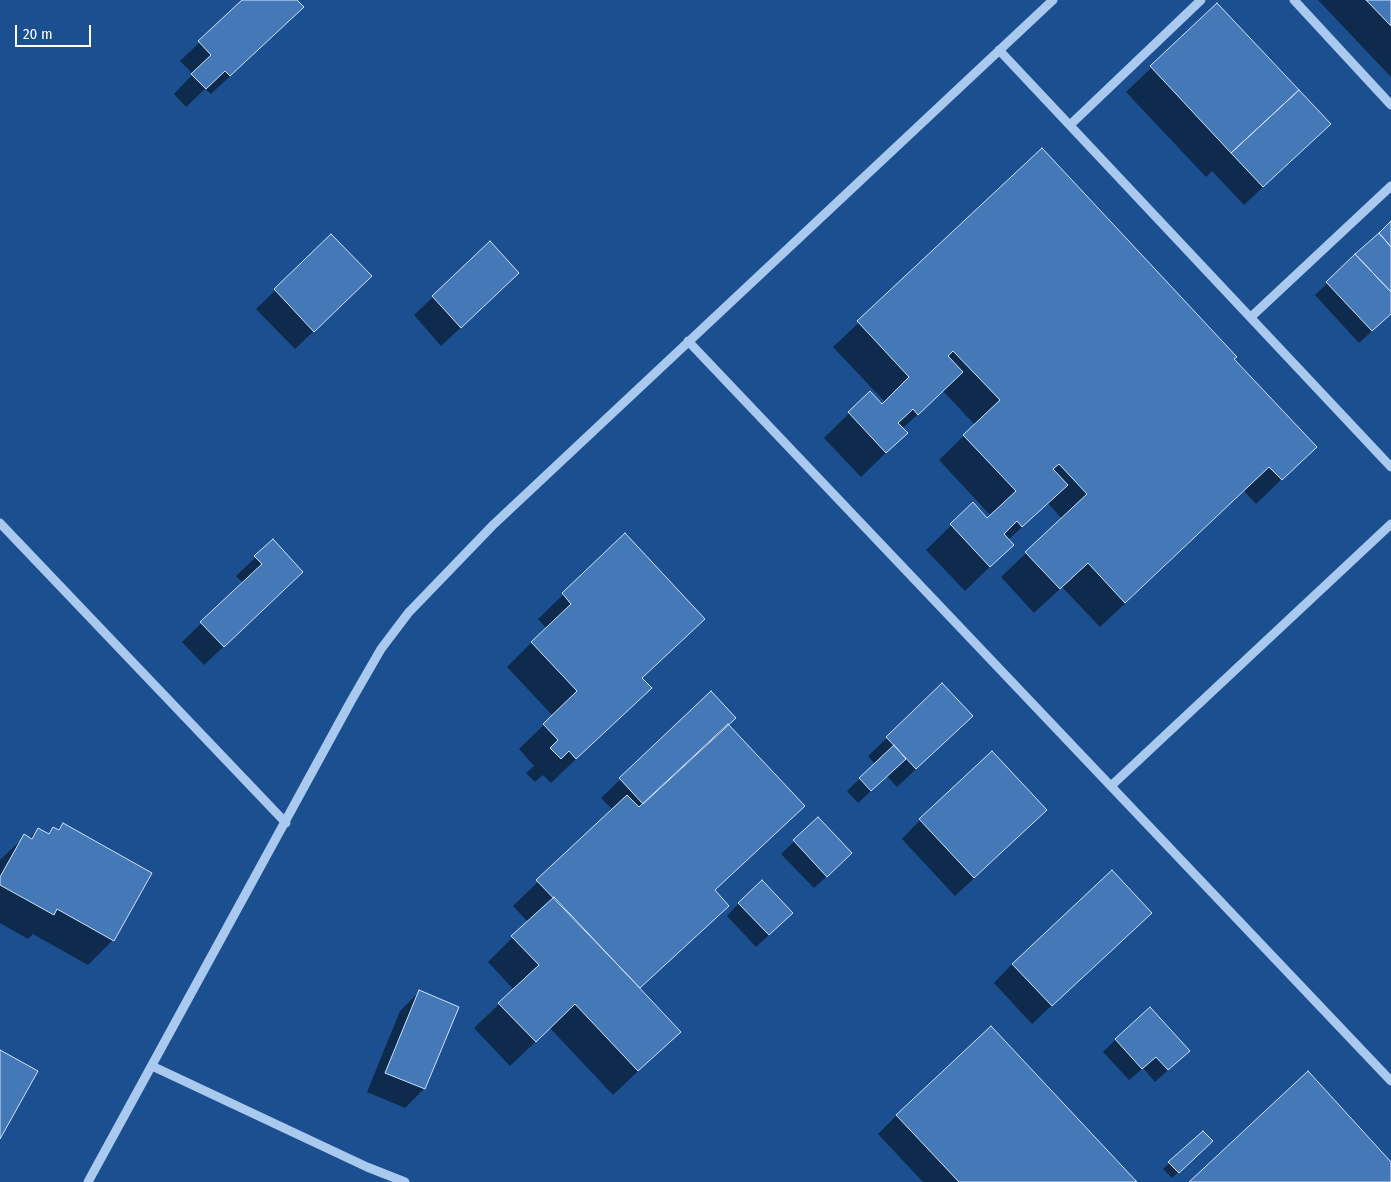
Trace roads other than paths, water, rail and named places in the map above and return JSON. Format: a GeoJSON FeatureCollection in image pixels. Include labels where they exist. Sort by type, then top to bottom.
{"type":"FeatureCollection","features":[{"type":"Feature","properties":{"kind":"lane"},"geometry":{"type":"LineString","coordinates":[[88,1182],[381,649],[409,612],[492,526],[1053,0]]}},
{"type":"Feature","properties":{"kind":"lane"},"geometry":{"type":"LineString","coordinates":[[1070,125],[1201,0]]}},
{"type":"Feature","properties":{"kind":"lane"},"geometry":{"type":"LineString","coordinates":[[1294,0],[1391,105]]}},
{"type":"Feature","properties":{"kind":"lane"},"geometry":{"type":"LineString","coordinates":[[999,50],[1391,467]]}},
{"type":"Feature","properties":{"kind":"lane"},"geometry":{"type":"LineString","coordinates":[[1251,317],[1391,186]]}},
{"type":"Feature","properties":{"kind":"lane"},"geometry":{"type":"LineString","coordinates":[[688,341],[1391,1082]]}},
{"type":"Feature","properties":{"kind":"lane"},"geometry":{"type":"LineString","coordinates":[[0,523],[286,823]]}},
{"type":"Feature","properties":{"kind":"lane"},"geometry":{"type":"LineString","coordinates":[[1111,786],[1391,524]]}},
{"type":"Feature","properties":{"kind":"lane"},"geometry":{"type":"LineString","coordinates":[[152,1066],[367,1167],[405,1182]]}}]}
